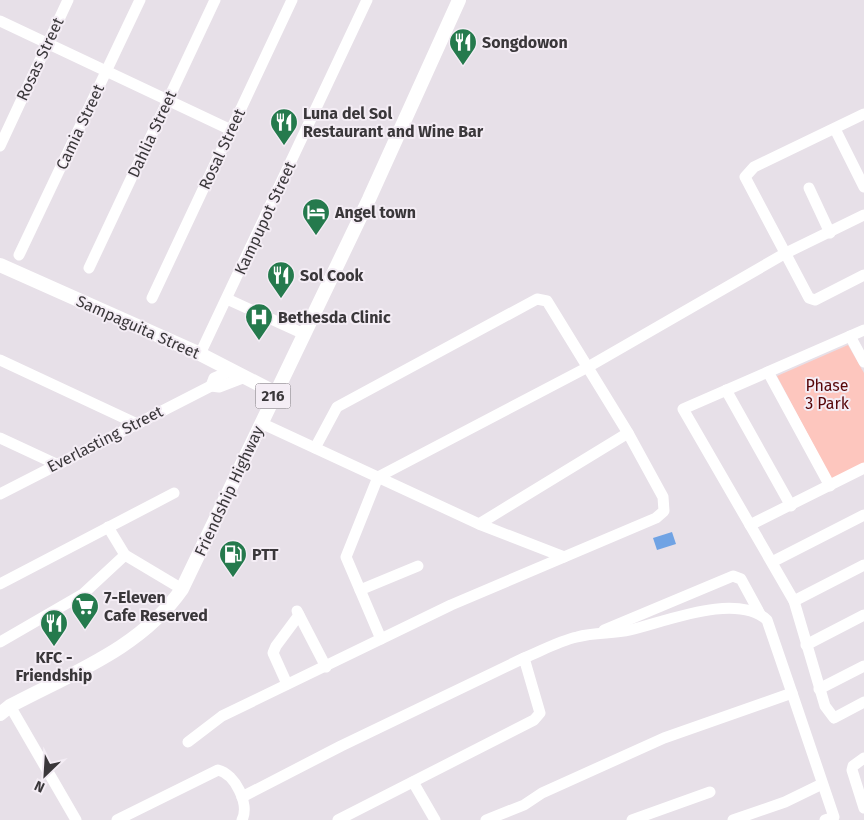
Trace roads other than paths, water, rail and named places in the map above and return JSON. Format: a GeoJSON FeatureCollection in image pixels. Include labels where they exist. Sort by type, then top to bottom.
{"type":"FeatureCollection","features":[{"type":"Feature","properties":{"kind":"main road","name":"Friendship Highway"},"geometry":{"type":"LineString","coordinates":[[5,710],[122,648],[171,604],[182,589],[261,424],[274,392],[369,200],[459,0]]}},
{"type":"Feature","properties":{"kind":"main road","name":"Sampaguita Street"},"geometry":{"type":"LineString","coordinates":[[0,265],[200,354],[274,392]]}},
{"type":"Feature","properties":{"kind":"street","name":"Rosas Street"},"geometry":{"type":"LineString","coordinates":[[0,146],[68,0]]}},
{"type":"Feature","properties":{"kind":"street","name":"Camia Street"},"geometry":{"type":"LineString","coordinates":[[19,255],[140,0]]}},
{"type":"Feature","properties":{"kind":"street","name":"Dahlia Street"},"geometry":{"type":"LineString","coordinates":[[89,268],[215,0]]}},
{"type":"Feature","properties":{"kind":"street","name":"Rosal Street"},"geometry":{"type":"LineString","coordinates":[[152,298],[292,0]]}},
{"type":"Feature","properties":{"kind":"street","name":"Kampupot Street"},"geometry":{"type":"LineString","coordinates":[[200,354],[367,0]]}},
{"type":"Feature","properties":{"kind":"street"},"geometry":{"type":"LineString","coordinates":[[0,21],[231,130]]}},
{"type":"Feature","properties":{"kind":"street"},"geometry":{"type":"LineString","coordinates":[[864,114],[754,167],[745,177],[805,294],[809,298],[815,300],[864,275]]}},
{"type":"Feature","properties":{"kind":"street"},"geometry":{"type":"LineString","coordinates":[[835,129],[864,187]]}},
{"type":"Feature","properties":{"kind":"street"},"geometry":{"type":"LineString","coordinates":[[809,188],[830,233]]}},
{"type":"Feature","properties":{"kind":"street"},"geometry":{"type":"LineString","coordinates":[[381,639],[346,557],[378,477],[588,367],[784,254],[864,215]]}},
{"type":"Feature","properties":{"kind":"street"},"geometry":{"type":"LineString","coordinates":[[227,299],[304,334]]}},
{"type":"Feature","properties":{"kind":"street"},"geometry":{"type":"LineString","coordinates":[[188,742],[222,716],[451,605],[656,518],[664,511],[663,497],[628,433],[554,310],[547,301],[537,299],[337,407],[315,448]]}},
{"type":"Feature","properties":{"kind":"street"},"geometry":{"type":"LineString","coordinates":[[864,330],[683,409],[794,602],[825,706],[834,718],[864,702]]}},
{"type":"Feature","properties":{"kind":"street"},"geometry":{"type":"LineString","coordinates":[[850,336],[864,362]]}},
{"type":"Feature","properties":{"kind":"street"},"geometry":{"type":"LineString","coordinates":[[0,360],[135,423]]}},
{"type":"Feature","properties":{"kind":"street"},"geometry":{"type":"LineString","coordinates":[[768,372],[830,486]]}},
{"type":"Feature","properties":{"kind":"street","name":"Everlasting Street"},"geometry":{"type":"LineString","coordinates":[[0,494],[135,423],[211,386],[219,387],[239,373]]}},
{"type":"Feature","properties":{"kind":"street"},"geometry":{"type":"LineString","coordinates":[[726,390],[791,506]]}},
{"type":"Feature","properties":{"kind":"street"},"geometry":{"type":"LineString","coordinates":[[261,424],[479,524],[564,557]]}},
{"type":"Feature","properties":{"kind":"street"},"geometry":{"type":"LineString","coordinates":[[479,524],[628,433]]}},
{"type":"Feature","properties":{"kind":"street"},"geometry":{"type":"LineString","coordinates":[[0,438],[56,464]]}},
{"type":"Feature","properties":{"kind":"street"},"geometry":{"type":"LineString","coordinates":[[750,525],[864,468]]}},
{"type":"Feature","properties":{"kind":"street"},"geometry":{"type":"LineString","coordinates":[[0,584],[174,493]]}},
{"type":"Feature","properties":{"kind":"street"},"geometry":{"type":"LineString","coordinates":[[772,562],[864,515]]}},
{"type":"Feature","properties":{"kind":"street"},"geometry":{"type":"LineString","coordinates":[[108,527],[125,555],[182,589]]}},
{"type":"Feature","properties":{"kind":"street"},"geometry":{"type":"LineString","coordinates":[[0,642],[83,594],[125,555]]}},
{"type":"Feature","properties":{"kind":"street"},"geometry":{"type":"LineString","coordinates":[[794,602],[864,565]]}},
{"type":"Feature","properties":{"kind":"street"},"geometry":{"type":"LineString","coordinates":[[360,590],[418,566]]}},
{"type":"Feature","properties":{"kind":"street"},"geometry":{"type":"LineString","coordinates":[[597,633],[733,576],[740,579],[760,614],[767,620],[822,784],[831,819]]}},
{"type":"Feature","properties":{"kind":"street"},"geometry":{"type":"LineString","coordinates":[[242,797],[341,746],[524,658],[564,641],[597,633],[630,630],[660,620],[711,611],[748,610],[760,614]]}},
{"type":"Feature","properties":{"kind":"street"},"geometry":{"type":"LineString","coordinates":[[288,684],[273,653],[298,612],[326,667]]}},
{"type":"Feature","properties":{"kind":"street"},"geometry":{"type":"LineString","coordinates":[[806,645],[864,615]]}},
{"type":"Feature","properties":{"kind":"street"},"geometry":{"type":"LineString","coordinates":[[338,820],[534,720],[540,713],[524,658]]}},
{"type":"Feature","properties":{"kind":"street"},"geometry":{"type":"LineString","coordinates":[[819,689],[864,666]]}},
{"type":"Feature","properties":{"kind":"street"},"geometry":{"type":"LineString","coordinates":[[486,820],[524,805],[542,793],[664,738],[792,693]]}},
{"type":"Feature","properties":{"kind":"street"},"geometry":{"type":"LineString","coordinates":[[5,710],[76,820]]}},
{"type":"Feature","properties":{"kind":"street"},"geometry":{"type":"LineString","coordinates":[[864,758],[856,763],[852,770],[864,808]]}},
{"type":"Feature","properties":{"kind":"street"},"geometry":{"type":"LineString","coordinates":[[117,820],[218,770],[228,773],[242,797],[245,808],[242,820]]}},
{"type":"Feature","properties":{"kind":"street"},"geometry":{"type":"LineString","coordinates":[[413,782],[435,820]]}},
{"type":"Feature","properties":{"kind":"street"},"geometry":{"type":"LineString","coordinates":[[733,820],[785,802],[822,784]]}},
{"type":"Feature","properties":{"kind":"street"},"geometry":{"type":"LineString","coordinates":[[632,820],[710,792]]}},
{"type":"Feature","properties":{"kind":"water"},"geometry":{"type":"Polygon","coordinates":[[[672,532],[676,544],[657,550],[653,538],[672,532]]]}},
{"type":"Feature","properties":{"kind":"place","name":"Songdowon"},"geometry":{"type":"Point","coordinates":[463,66]}},
{"type":"Feature","properties":{"kind":"place","name":"Luna del Sol Restaurant and Wine Bar"},"geometry":{"type":"Point","coordinates":[284,146]}},
{"type":"Feature","properties":{"kind":"place","name":"Angel town"},"geometry":{"type":"Point","coordinates":[316,236]}},
{"type":"Feature","properties":{"kind":"place","name":"Sol Cook"},"geometry":{"type":"Point","coordinates":[281,299]}},
{"type":"Feature","properties":{"kind":"place","name":"Bethesda Clinic"},"geometry":{"type":"Point","coordinates":[259,341]}},
{"type":"Feature","properties":{"kind":"place","name":"PTT"},"geometry":{"type":"Point","coordinates":[233,578]}},
{"type":"Feature","properties":{"kind":"place","name":"7-Eleven Cafe Reserved"},"geometry":{"type":"Point","coordinates":[85,630]}},
{"type":"Feature","properties":{"kind":"place","name":"KFC - Friendship"},"geometry":{"type":"Point","coordinates":[54,647]}},
{"type":"Feature","properties":{"kind":"park label","name":"Phase 3 Park"},"geometry":{"type":"Point","coordinates":[827,394]}}]}
